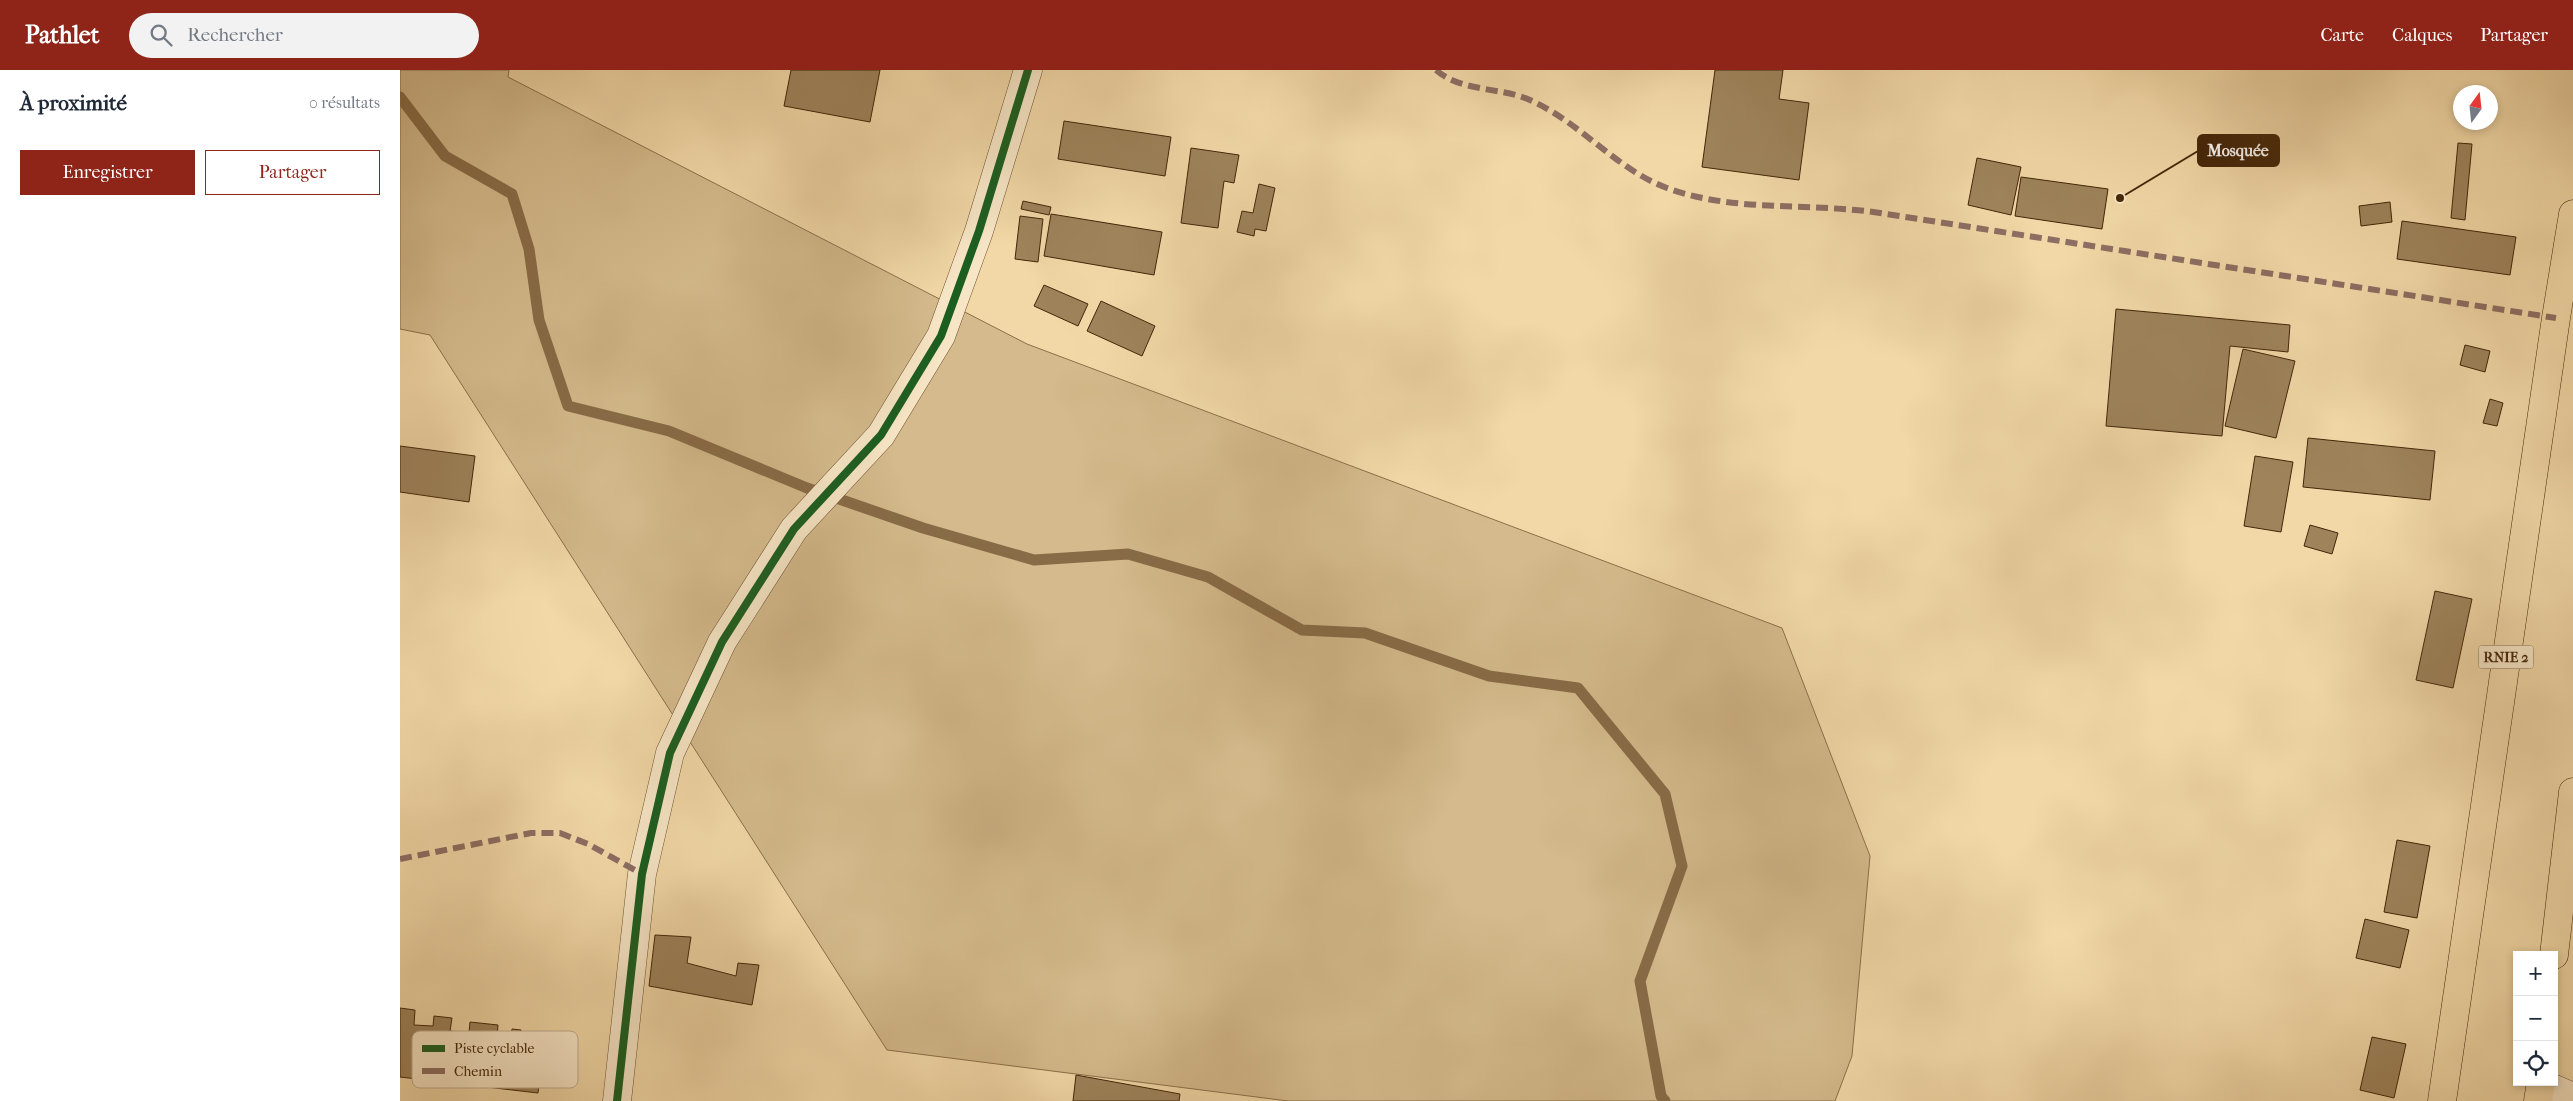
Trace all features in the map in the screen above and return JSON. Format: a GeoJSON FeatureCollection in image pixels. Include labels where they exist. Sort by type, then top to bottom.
{"type":"FeatureCollection","features":[{"type":"Feature","properties":{"kind":"main road","name":"RNIE 2"},"geometry":{"type":"LineString","coordinates":[[2442,1101],[2556,318],[2573,214]]}},
{"type":"Feature","properties":{"kind":"main road"},"geometry":{"type":"LineString","coordinates":[[2554,951],[2573,792]]}},
{"type":"Feature","properties":{"kind":"main road"},"geometry":{"type":"LineString","coordinates":[[2538,1101],[2540,1086]]}},
{"type":"Feature","properties":{"kind":"street"},"geometry":{"type":"LineString","coordinates":[[617,1101],[642,874],[670,754],[722,642],[794,529],[881,435],[941,336],[979,231],[1028,70]]}},
{"type":"Feature","properties":{"kind":"street"},"geometry":{"type":"LineString","coordinates":[[2550,1086],[2573,1097]]}},
{"type":"Feature","properties":{"kind":"shaded area"},"geometry":{"type":"Polygon","coordinates":[[[400,70],[509,70],[508,77],[1027,344],[1782,628],[1870,856],[1852,1056],[1835,1101],[1288,1101],[887,1050],[430,335],[400,329],[400,70]]]}},
{"type":"Feature","properties":{"kind":"building"},"geometry":{"type":"Polygon","coordinates":[[[791,70],[880,70],[870,122],[784,106],[791,70]]]}},
{"type":"Feature","properties":{"kind":"building"},"geometry":{"type":"Polygon","coordinates":[[[1715,70],[1783,70],[1779,99],[1809,103],[1799,180],[1702,167],[1715,70]]]}},
{"type":"Feature","properties":{"kind":"building"},"geometry":{"type":"Polygon","coordinates":[[[1064,121],[1171,137],[1165,176],[1058,159],[1064,121]]]}},
{"type":"Feature","properties":{"kind":"building"},"geometry":{"type":"Polygon","coordinates":[[[2458,143],[2472,144],[2465,220],[2451,218],[2458,143]]]}},
{"type":"Feature","properties":{"kind":"building"},"geometry":{"type":"Polygon","coordinates":[[[1191,148],[1239,155],[1234,183],[1224,181],[1218,228],[1181,223],[1191,148]]]}},
{"type":"Feature","properties":{"kind":"building"},"geometry":{"type":"Polygon","coordinates":[[[1977,158],[2021,167],[2011,215],[1968,205],[1977,158]]]}},
{"type":"Feature","properties":{"kind":"building"},"geometry":{"type":"Polygon","coordinates":[[[2021,177],[2108,189],[2102,229],[2015,216],[2021,177]]]}},
{"type":"Feature","properties":{"kind":"building"},"geometry":{"type":"Polygon","coordinates":[[[1259,184],[1275,188],[1266,231],[1255,229],[1254,236],[1237,232],[1242,211],[1253,213],[1259,184]]]}},
{"type":"Feature","properties":{"kind":"building"},"geometry":{"type":"Polygon","coordinates":[[[1023,201],[1051,207],[1049,215],[1021,209],[1023,201]]]}},
{"type":"Feature","properties":{"kind":"building"},"geometry":{"type":"Polygon","coordinates":[[[2390,202],[2392,222],[2361,226],[2359,206],[2390,202]]]}},
{"type":"Feature","properties":{"kind":"building"},"geometry":{"type":"Polygon","coordinates":[[[1051,214],[1162,232],[1154,275],[1044,256],[1051,214]]]}},
{"type":"Feature","properties":{"kind":"building"},"geometry":{"type":"Polygon","coordinates":[[[1020,216],[1043,219],[1038,262],[1015,259],[1020,216]]]}},
{"type":"Feature","properties":{"kind":"building"},"geometry":{"type":"Polygon","coordinates":[[[2402,221],[2516,237],[2510,275],[2397,259],[2402,221]]]}},
{"type":"Feature","properties":{"kind":"building"},"geometry":{"type":"Polygon","coordinates":[[[1044,285],[1088,304],[1078,326],[1034,306],[1044,285]]]}},
{"type":"Feature","properties":{"kind":"building"},"geometry":{"type":"Polygon","coordinates":[[[1101,301],[1155,326],[1142,356],[1087,331],[1101,301]]]}},
{"type":"Feature","properties":{"kind":"building"},"geometry":{"type":"Polygon","coordinates":[[[2116,309],[2290,325],[2288,352],[2230,346],[2222,436],[2106,426],[2116,309]]]}},
{"type":"Feature","properties":{"kind":"building"},"geometry":{"type":"Polygon","coordinates":[[[2465,345],[2490,351],[2485,372],[2460,365],[2465,345]]]}},
{"type":"Feature","properties":{"kind":"building"},"geometry":{"type":"Polygon","coordinates":[[[2243,349],[2295,361],[2276,438],[2225,426],[2243,349]]]}},
{"type":"Feature","properties":{"kind":"building"},"geometry":{"type":"Polygon","coordinates":[[[2490,399],[2503,403],[2497,426],[2483,423],[2490,399]]]}},
{"type":"Feature","properties":{"kind":"building"},"geometry":{"type":"Polygon","coordinates":[[[2308,438],[2435,451],[2430,500],[2303,487],[2308,438]]]}},
{"type":"Feature","properties":{"kind":"building"},"geometry":{"type":"Polygon","coordinates":[[[400,446],[475,456],[469,502],[400,492],[400,446]]]}},
{"type":"Feature","properties":{"kind":"building"},"geometry":{"type":"Polygon","coordinates":[[[2255,456],[2293,462],[2281,532],[2244,526],[2255,456]]]}},
{"type":"Feature","properties":{"kind":"building"},"geometry":{"type":"Polygon","coordinates":[[[2310,525],[2338,533],[2332,554],[2304,546],[2310,525]]]}},
{"type":"Feature","properties":{"kind":"building"},"geometry":{"type":"Polygon","coordinates":[[[2435,591],[2472,599],[2453,688],[2416,680],[2435,591]]]}},
{"type":"Feature","properties":{"kind":"building"},"geometry":{"type":"Polygon","coordinates":[[[2397,840],[2430,846],[2417,918],[2384,912],[2397,840]]]}},
{"type":"Feature","properties":{"kind":"building"},"geometry":{"type":"Polygon","coordinates":[[[2365,919],[2409,930],[2400,968],[2356,958],[2365,919]]]}},
{"type":"Feature","properties":{"kind":"building"},"geometry":{"type":"Polygon","coordinates":[[[655,935],[691,937],[687,963],[736,976],[738,963],[759,965],[752,1005],[649,986],[655,935]]]}},
{"type":"Feature","properties":{"kind":"building"},"geometry":{"type":"Polygon","coordinates":[[[400,1008],[415,1010],[414,1025],[433,1026],[434,1016],[452,1018],[450,1031],[412,1031],[412,1078],[400,1077],[400,1008]]]}},
{"type":"Feature","properties":{"kind":"building"},"geometry":{"type":"Polygon","coordinates":[[[470,1022],[498,1025],[498,1031],[469,1031],[470,1022]]]}},
{"type":"Feature","properties":{"kind":"building"},"geometry":{"type":"Polygon","coordinates":[[[2372,1037],[2406,1044],[2394,1098],[2360,1090],[2372,1037]]]}},
{"type":"Feature","properties":{"kind":"building"},"geometry":{"type":"Polygon","coordinates":[[[1076,1075],[1180,1094],[1179,1101],[1073,1101],[1076,1075]]]}},
{"type":"Feature","properties":{"kind":"building"},"geometry":{"type":"Polygon","coordinates":[[[495,1088],[539,1088],[538,1093],[495,1088]]]}},
{"type":"Feature","properties":{"kind":"waterway"},"geometry":{"type":"LineString","coordinates":[[400,97],[445,156],[512,194],[529,249],[539,320],[568,406],[669,431],[807,488],[923,528],[1034,560],[1128,554],[1208,577],[1302,630],[1365,633],[1489,676],[1578,688],[1665,794],[1682,866],[1640,981],[1661,1096],[1665,1101]]}},
{"type":"Feature","properties":{"kind":"marked path"},"geometry":{"type":"LineString","coordinates":[[1436,70],[1446,77],[1469,86],[1507,93],[1530,100],[1565,120],[1632,170],[1667,188],[1693,196],[1745,204],[1880,213],[2556,318]]}},
{"type":"Feature","properties":{"kind":"marked path"},"geometry":{"type":"LineString","coordinates":[[400,859],[531,833],[560,833],[588,844],[642,874]]}},
{"type":"Feature","properties":{"kind":"cycle path"},"geometry":{"type":"LineString","coordinates":[[617,1101],[642,874],[670,753],[722,642],[794,529],[881,435],[941,336],[979,231],[1028,70]]}},
{"type":"Feature","properties":{"kind":"place","name":"Mosquée"},"geometry":{"type":"Point","coordinates":[2120,198]}}]}
